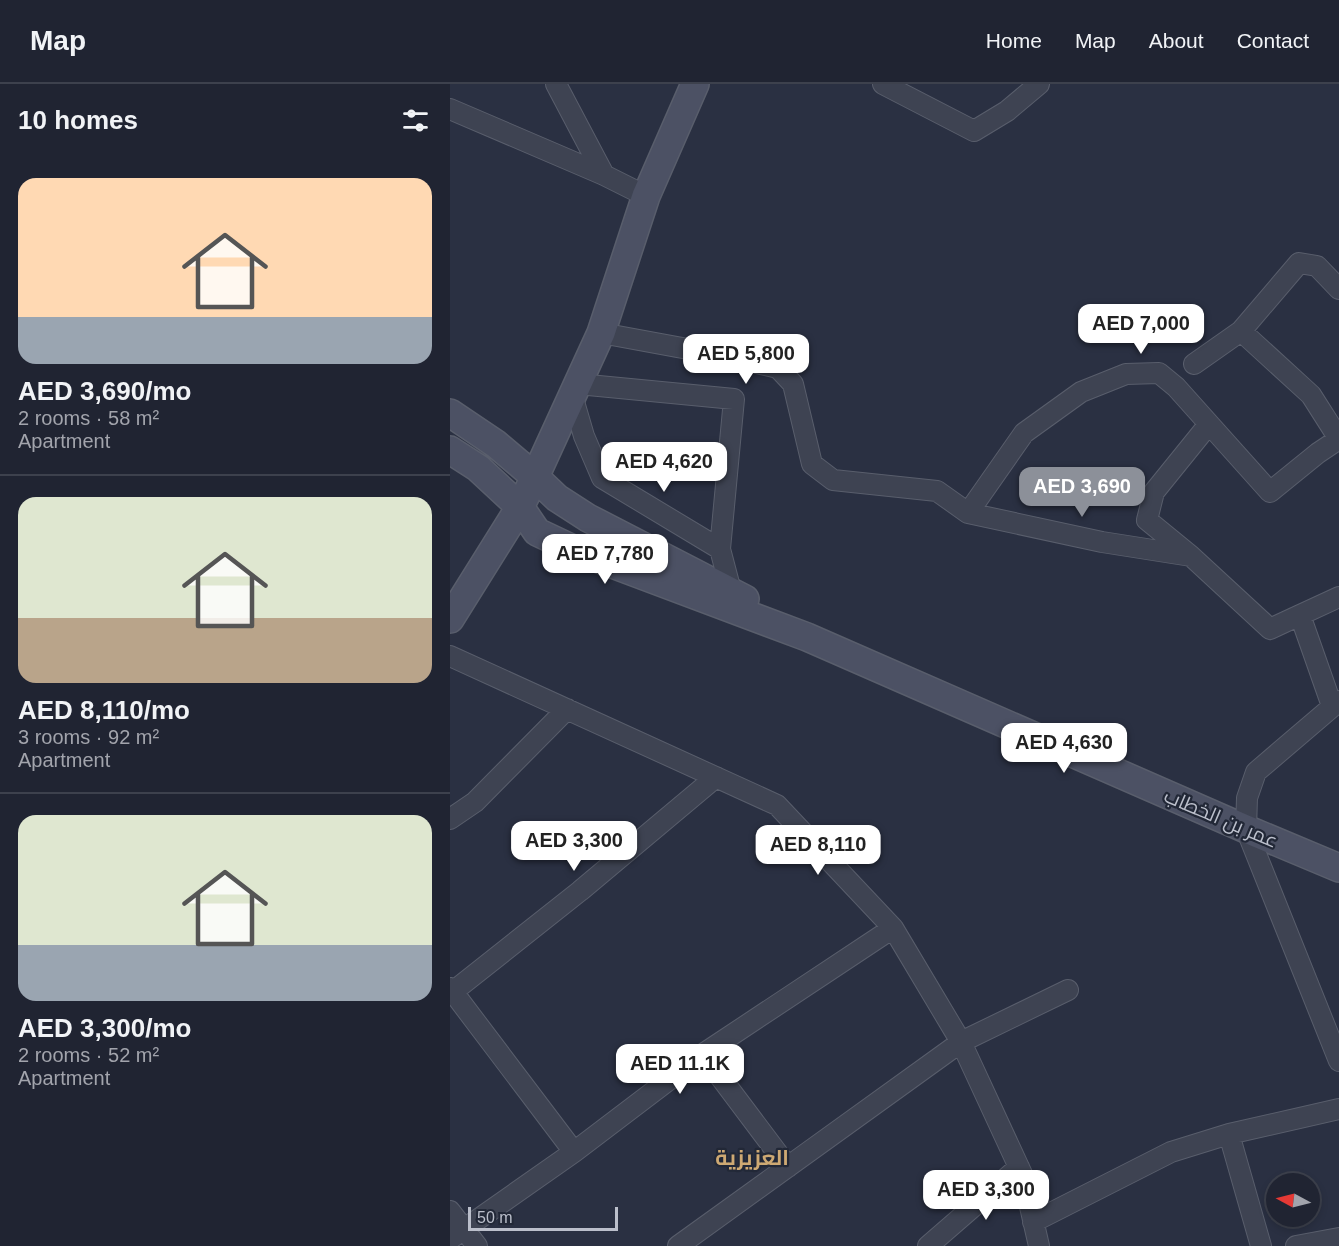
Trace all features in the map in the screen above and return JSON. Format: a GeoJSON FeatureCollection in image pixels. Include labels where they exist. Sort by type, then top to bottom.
{"type":"FeatureCollection","features":[{"type":"Feature","properties":{"kind":"street"},"geometry":{"type":"LineString","coordinates":[[556,84],[604,175]]}},
{"type":"Feature","properties":{"kind":"street"},"geometry":{"type":"LineString","coordinates":[[450,619],[520,507],[536,477],[601,333],[646,196],[695,84]]}},
{"type":"Feature","properties":{"kind":"street"},"geometry":{"type":"LineString","coordinates":[[883,84],[974,131],[1007,111],[1039,84]]}},
{"type":"Feature","properties":{"kind":"street"},"geometry":{"type":"LineString","coordinates":[[450,109],[604,175],[646,196]]}},
{"type":"Feature","properties":{"kind":"street"},"geometry":{"type":"LineString","coordinates":[[1194,364],[1241,331],[1299,263],[1317,266],[1339,289]]}},
{"type":"Feature","properties":{"kind":"street"},"geometry":{"type":"LineString","coordinates":[[968,513],[1024,433],[1081,392],[1126,374],[1159,373],[1176,387],[1270,492],[1339,439],[1311,395],[1241,331]]}},
{"type":"Feature","properties":{"kind":"street"},"geometry":{"type":"LineString","coordinates":[[601,333],[726,356],[777,368],[793,384],[812,464],[833,480],[937,491],[968,513],[1102,542],[1191,556]]}},
{"type":"Feature","properties":{"kind":"street"},"geometry":{"type":"LineString","coordinates":[[575,390],[584,436],[602,478],[720,549]]}},
{"type":"Feature","properties":{"kind":"street"},"geometry":{"type":"LineString","coordinates":[[575,390],[734,399],[720,549],[731,591]]}},
{"type":"Feature","properties":{"kind":"street","name":"عمر بن الخطاب"},"geometry":{"type":"LineString","coordinates":[[450,413],[496,444],[536,477],[557,498],[588,518],[731,591],[807,637]]}},
{"type":"Feature","properties":{"kind":"street"},"geometry":{"type":"LineString","coordinates":[[1209,424],[1154,492],[1147,520],[1191,556],[1270,629],[1339,597]]}},
{"type":"Feature","properties":{"kind":"street","name":"عمر بن الخطاب"},"geometry":{"type":"LineString","coordinates":[[450,450],[478,468],[520,507],[537,532],[575,550],[807,637],[1339,868]]}},
{"type":"Feature","properties":{"kind":"street"},"geometry":{"type":"LineString","coordinates":[[1300,615],[1336,703],[1256,772],[1247,798],[1246,829],[1339,1061]]}},
{"type":"Feature","properties":{"kind":"street"},"geometry":{"type":"LineString","coordinates":[[450,656],[777,805],[893,928],[962,1042],[1023,1176],[1039,1246]]}},
{"type":"Feature","properties":{"kind":"street"},"geometry":{"type":"LineString","coordinates":[[450,819],[475,802],[567,710]]}},
{"type":"Feature","properties":{"kind":"street"},"geometry":{"type":"LineString","coordinates":[[574,1152],[451,991],[580,891],[716,777]]}},
{"type":"Feature","properties":{"kind":"street"},"geometry":{"type":"LineString","coordinates":[[457,1234],[574,1152],[703,1054],[893,928]]}},
{"type":"Feature","properties":{"kind":"street"},"geometry":{"type":"LineString","coordinates":[[681,1245],[962,1042],[1068,990]]}},
{"type":"Feature","properties":{"kind":"street"},"geometry":{"type":"LineString","coordinates":[[703,1054],[788,1167]]}},
{"type":"Feature","properties":{"kind":"street"},"geometry":{"type":"LineString","coordinates":[[1033,1222],[1172,1152],[1229,1134],[1339,1108]]}},
{"type":"Feature","properties":{"kind":"street"},"geometry":{"type":"LineString","coordinates":[[1229,1134],[1261,1246]]}},
{"type":"Feature","properties":{"kind":"street"},"geometry":{"type":"LineString","coordinates":[[928,1246],[1019,1167]]}},
{"type":"Feature","properties":{"kind":"street"},"geometry":{"type":"LineString","coordinates":[[450,1211],[457,1234],[477,1246]]}},
{"type":"Feature","properties":{"kind":"street"},"geometry":{"type":"LineString","coordinates":[[1296,1246],[1339,1238]]}},
{"type":"Feature","properties":{"kind":"district","name":"العزيزية"},"geometry":{"type":"Point","coordinates":[752,1157]}}]}
